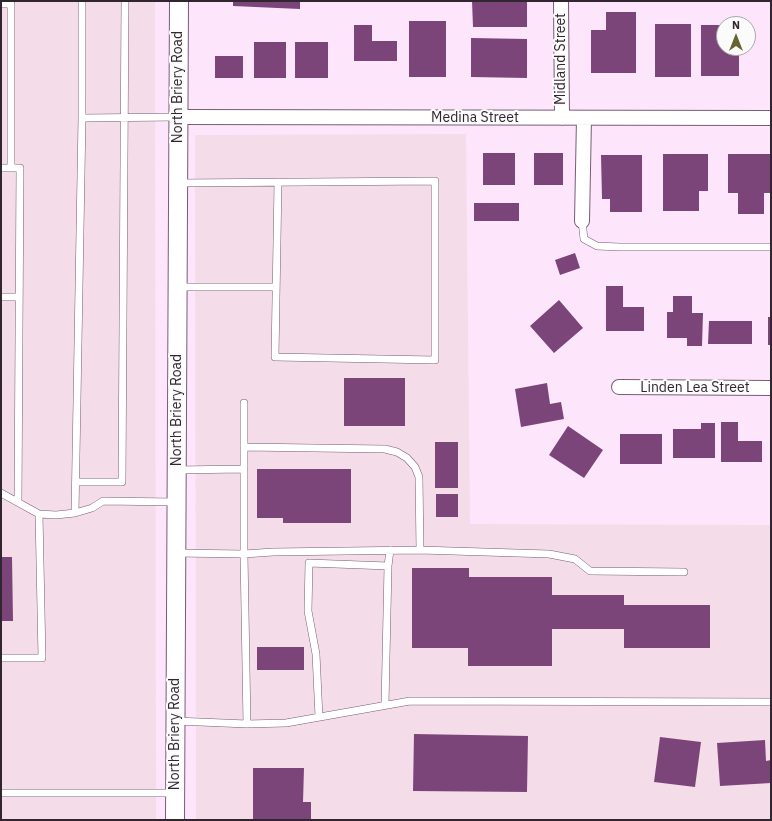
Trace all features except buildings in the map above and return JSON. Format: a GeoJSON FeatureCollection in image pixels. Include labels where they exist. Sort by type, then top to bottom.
{"type":"FeatureCollection","features":[{"type":"Feature","properties":{"kind":"street","name":"North Briery Road"},"geometry":{"type":"LineString","coordinates":[[175,820],[179,1]]}},
{"type":"Feature","properties":{"kind":"street","name":"Midland Street"},"geometry":{"type":"LineString","coordinates":[[561,1],[562,118]]}},
{"type":"Feature","properties":{"kind":"street","name":"Medina Street"},"geometry":{"type":"LineString","coordinates":[[178,117],[771,118]]}},
{"type":"Feature","properties":{"kind":"street","name":"Midland Street"},"geometry":{"type":"LineString","coordinates":[[582,221],[584,118]]}},
{"type":"Feature","properties":{"kind":"street","name":"Linden Lea Street"},"geometry":{"type":"LineString","coordinates":[[619,387],[771,388]]}},
{"type":"Feature","properties":{"kind":"lane"},"geometry":{"type":"LineString","coordinates":[[75,513],[82,118],[82,1]]}},
{"type":"Feature","properties":{"kind":"lane"},"geometry":{"type":"LineString","coordinates":[[76,482],[122,482],[123,118],[125,1]]}},
{"type":"Feature","properties":{"kind":"lane"},"geometry":{"type":"LineString","coordinates":[[1,4],[11,4],[11,168]]}},
{"type":"Feature","properties":{"kind":"lane"},"geometry":{"type":"LineString","coordinates":[[82,118],[178,117]]}},
{"type":"Feature","properties":{"kind":"lane"},"geometry":{"type":"LineString","coordinates":[[1,168],[20,168],[18,502]]}},
{"type":"Feature","properties":{"kind":"lane"},"geometry":{"type":"LineString","coordinates":[[178,183],[278,182],[436,181],[436,360],[275,357],[278,182]]}},
{"type":"Feature","properties":{"kind":"lane"},"geometry":{"type":"LineString","coordinates":[[582,221],[584,239],[597,246],[771,247]]}},
{"type":"Feature","properties":{"kind":"lane"},"geometry":{"type":"LineString","coordinates":[[177,287],[276,287]]}},
{"type":"Feature","properties":{"kind":"lane"},"geometry":{"type":"LineString","coordinates":[[1,297],[19,297]]}},
{"type":"Feature","properties":{"kind":"lane"},"geometry":{"type":"LineString","coordinates":[[244,403],[244,554],[247,724]]}},
{"type":"Feature","properties":{"kind":"lane"},"geometry":{"type":"LineString","coordinates":[[244,448],[385,449],[397,452],[407,458],[415,467],[419,477],[420,550]]}},
{"type":"Feature","properties":{"kind":"lane"},"geometry":{"type":"LineString","coordinates":[[176,470],[244,469]]}},
{"type":"Feature","properties":{"kind":"lane"},"geometry":{"type":"LineString","coordinates":[[1,493],[38,514],[56,515],[75,513],[92,508],[103,500],[176,502]]}},
{"type":"Feature","properties":{"kind":"lane"},"geometry":{"type":"LineString","coordinates":[[1,658],[42,658],[38,514]]}},
{"type":"Feature","properties":{"kind":"lane"},"geometry":{"type":"LineString","coordinates":[[385,705],[388,566],[390,550]]}},
{"type":"Feature","properties":{"kind":"lane"},"geometry":{"type":"LineString","coordinates":[[176,553],[244,554],[273,552],[420,550],[549,554],[575,560],[590,571],[684,572]]}},
{"type":"Feature","properties":{"kind":"lane"},"geometry":{"type":"LineString","coordinates":[[318,717],[316,654],[308,611],[309,563],[388,566]]}},
{"type":"Feature","properties":{"kind":"lane"},"geometry":{"type":"LineString","coordinates":[[175,721],[247,724],[286,723],[410,700],[771,702]]}},
{"type":"Feature","properties":{"kind":"lane"},"geometry":{"type":"LineString","coordinates":[[1,793],[175,793]]}},
{"type":"Feature","properties":{"kind":"shaded area"},"geometry":{"type":"Polygon","coordinates":[[[1,1],[155,1],[156,820],[1,820],[1,1]]]}},
{"type":"Feature","properties":{"kind":"shaded area"},"geometry":{"type":"Polygon","coordinates":[[[466,134],[470,524],[771,525],[771,820],[196,820],[195,135],[466,134]]]}}]}
